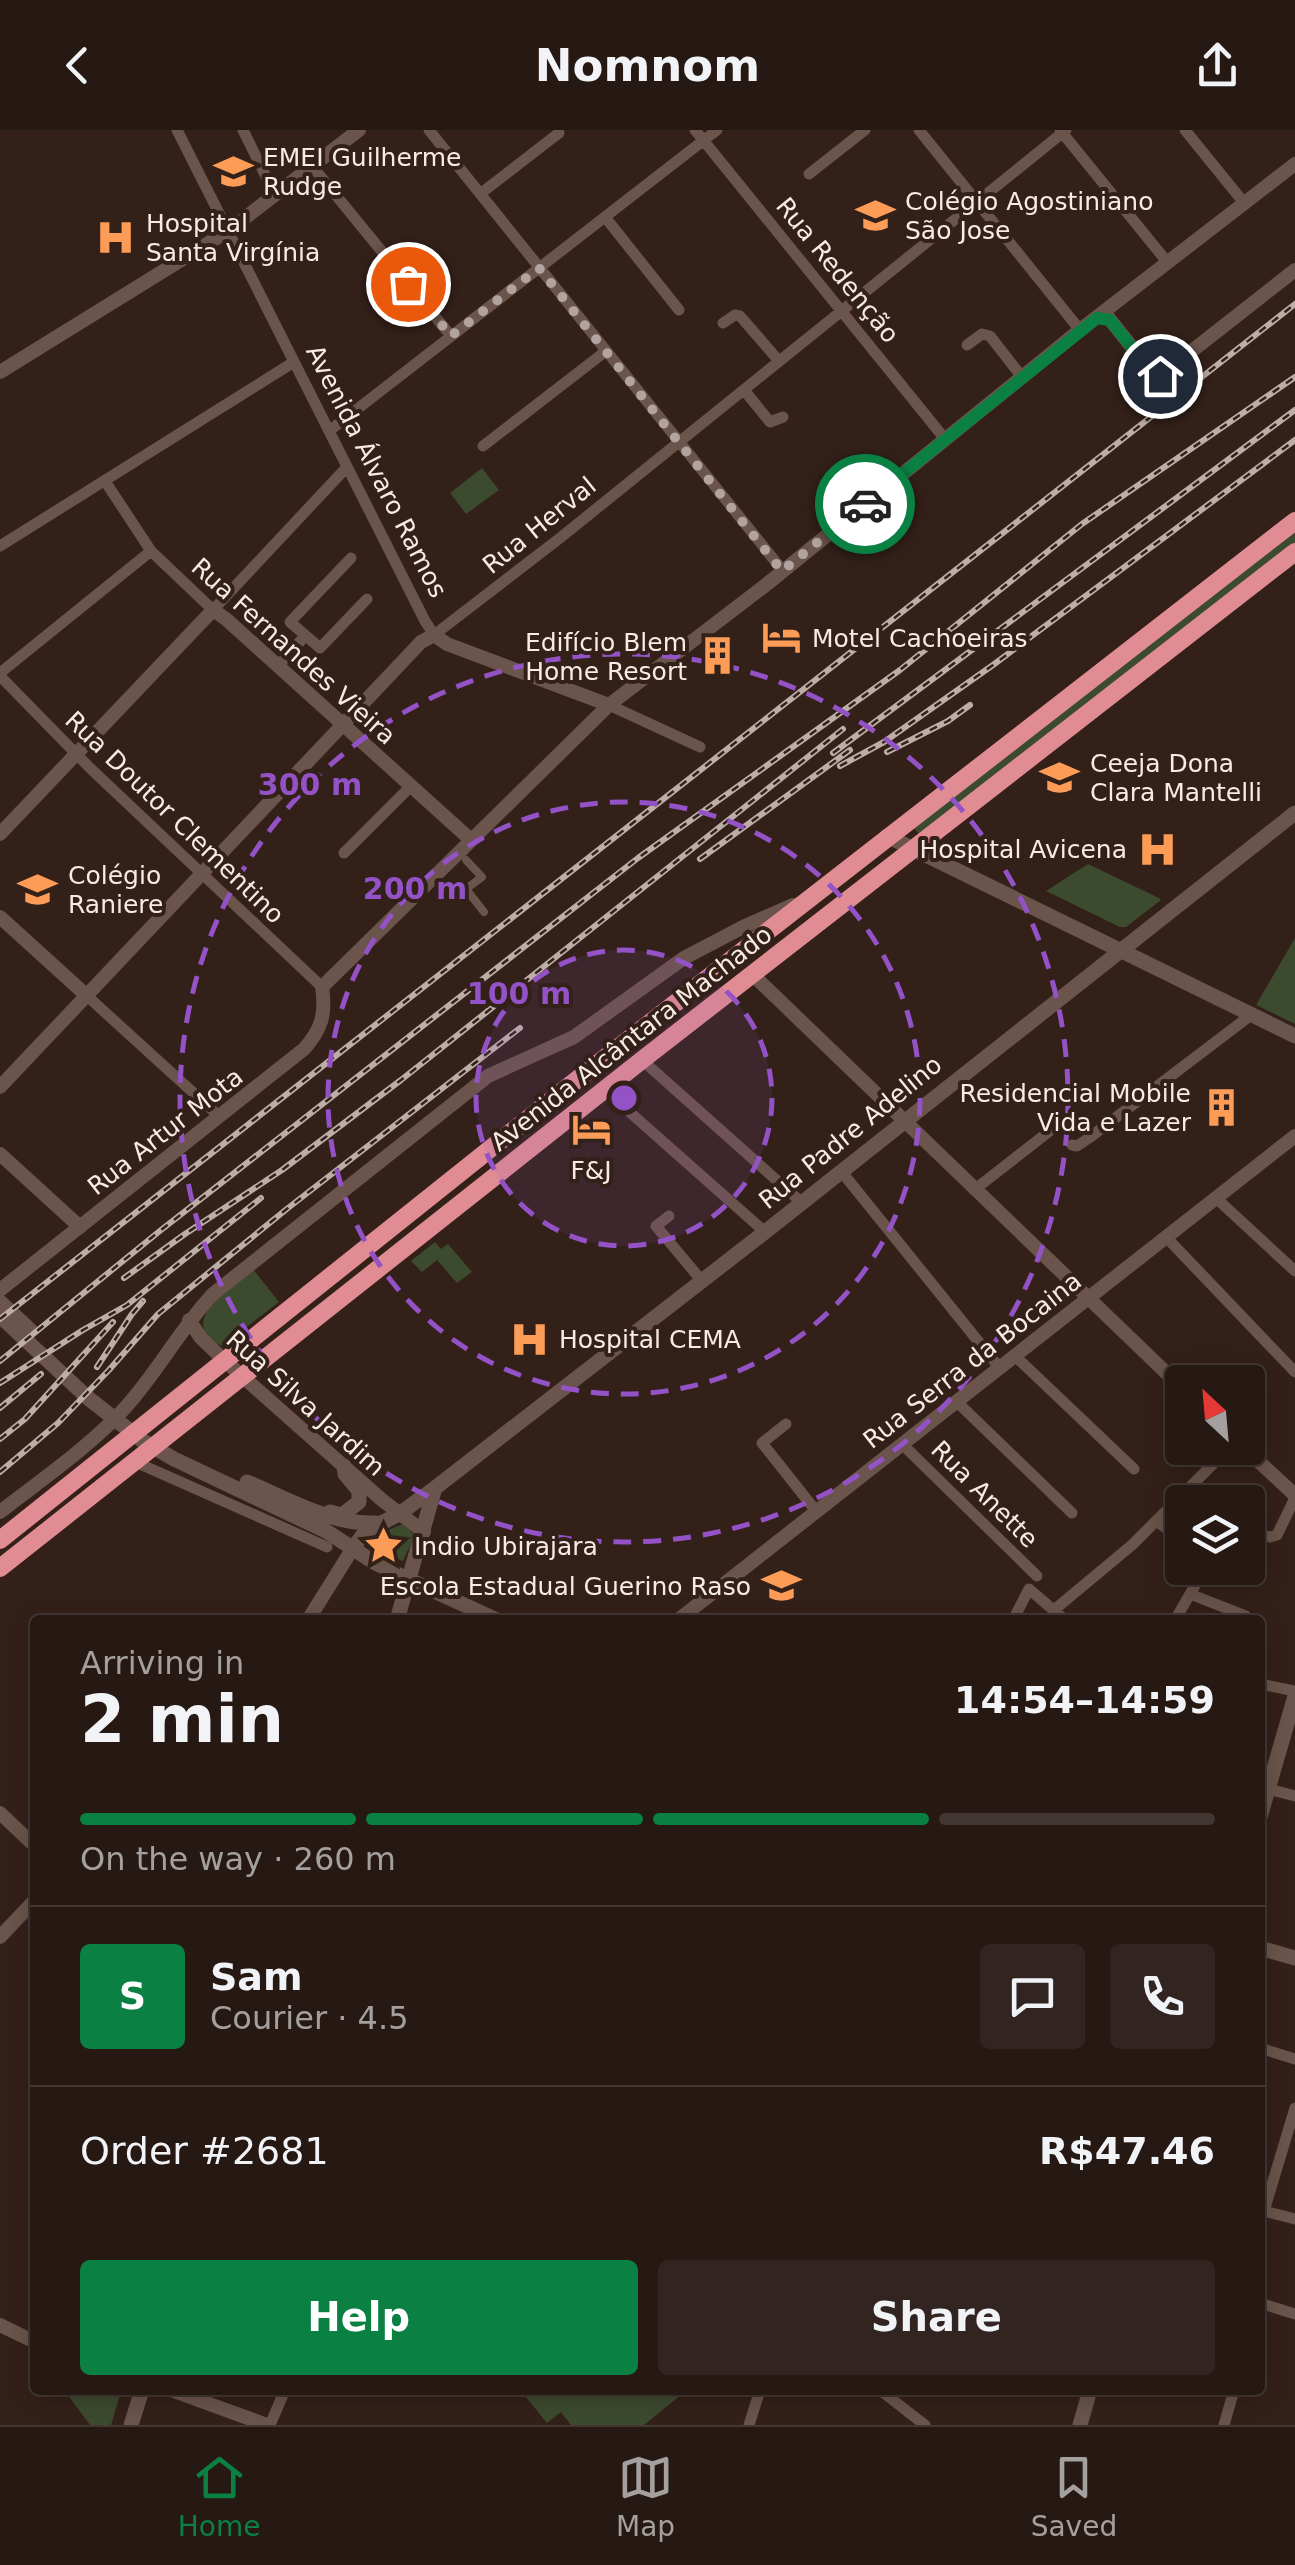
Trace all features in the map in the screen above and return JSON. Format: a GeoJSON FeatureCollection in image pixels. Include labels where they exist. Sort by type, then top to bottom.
{"type":"FeatureCollection","features":[{"type":"Feature","properties":{"kind":"highway","name":"Avenida Alcântara Machado"},"geometry":{"type":"LineString","coordinates":[[0,1540],[887,836],[1295,522]]}},
{"type":"Feature","properties":{"kind":"highway","name":"Avenida Alcântara Machado"},"geometry":{"type":"LineString","coordinates":[[0,1568],[642,1060],[1295,552]]}},
{"type":"Feature","properties":{"kind":"main road","name":"Rua Padre Adelino"},"geometry":{"type":"LineString","coordinates":[[380,1522],[399,1514],[436,1488],[1295,813]]}},
{"type":"Feature","properties":{"kind":"main road"},"geometry":{"type":"LineString","coordinates":[[887,836],[1295,1036]]}},
{"type":"Feature","properties":{"kind":"main road"},"geometry":{"type":"LineString","coordinates":[[0,1292],[98,1394],[133,1423],[173,1449],[291,1506],[372,1561],[486,1615]]}},
{"type":"Feature","properties":{"kind":"main road"},"geometry":{"type":"LineString","coordinates":[[0,1316],[88,1398],[174,1460],[337,1520],[380,1522]]}},
{"type":"Feature","properties":{"kind":"main road"},"geometry":{"type":"LineString","coordinates":[[320,1512],[342,1515],[359,1502],[360,1491],[345,1474],[344,1466]]}},
{"type":"Feature","properties":{"kind":"main road"},"geometry":{"type":"LineString","coordinates":[[399,1615],[436,1488]]}},
{"type":"Feature","properties":{"kind":"main road"},"geometry":{"type":"LineString","coordinates":[[353,1548],[362,1534],[380,1522]]}},
{"type":"Feature","properties":{"kind":"main road"},"geometry":{"type":"LineString","coordinates":[[1265,1800],[1295,1693]]}},
{"type":"Feature","properties":{"kind":"main road"},"geometry":{"type":"LineString","coordinates":[[1265,1949],[1295,1958]]}},
{"type":"Feature","properties":{"kind":"main road"},"geometry":{"type":"LineString","coordinates":[[131,2425],[140,2395]]}},
{"type":"Feature","properties":{"kind":"main road"},"geometry":{"type":"LineString","coordinates":[[1080,2425],[1089,2395]]}},
{"type":"Feature","properties":{"kind":"street","name":"Avenida Álvaro Ramos"},"geometry":{"type":"LineString","coordinates":[[177,130],[434,635],[446,644],[609,704],[700,747]]}},
{"type":"Feature","properties":{"kind":"street"},"geometry":{"type":"LineString","coordinates":[[243,130],[276,195]]}},
{"type":"Feature","properties":{"kind":"street"},"geometry":{"type":"LineString","coordinates":[[0,372],[228,231],[359,130]]}},
{"type":"Feature","properties":{"kind":"street"},"geometry":{"type":"LineString","coordinates":[[429,130],[782,571]]}},
{"type":"Feature","properties":{"kind":"street"},"geometry":{"type":"LineString","coordinates":[[329,430],[605,217],[700,135],[718,130]]}},
{"type":"Feature","properties":{"kind":"street"},"geometry":{"type":"LineString","coordinates":[[809,174],[865,130]]}},
{"type":"Feature","properties":{"kind":"street"},"geometry":{"type":"LineString","coordinates":[[919,130],[1080,330]]}},
{"type":"Feature","properties":{"kind":"street"},"geometry":{"type":"LineString","coordinates":[[1185,130],[1245,204]]}},
{"type":"Feature","properties":{"kind":"street"},"geometry":{"type":"LineString","coordinates":[[1063,131],[1168,263]]}},
{"type":"Feature","properties":{"kind":"street","name":"Rua Herval"},"geometry":{"type":"LineString","coordinates":[[0,1087],[421,642],[680,442],[1063,131]]}},
{"type":"Feature","properties":{"kind":"street"},"geometry":{"type":"LineString","coordinates":[[480,194],[559,133]]}},
{"type":"Feature","properties":{"kind":"street","name":"Rua Redenção"},"geometry":{"type":"LineString","coordinates":[[700,135],[945,439]]}},
{"type":"Feature","properties":{"kind":"street"},"geometry":{"type":"LineString","coordinates":[[322,988],[609,704],[1295,164]]}},
{"type":"Feature","properties":{"kind":"street"},"geometry":{"type":"LineString","coordinates":[[312,166],[451,336]]}},
{"type":"Feature","properties":{"kind":"street"},"geometry":{"type":"LineString","coordinates":[[605,217],[679,310]]}},
{"type":"Feature","properties":{"kind":"street"},"geometry":{"type":"LineString","coordinates":[[1104,316],[1150,370],[1163,376],[1295,270]]}},
{"type":"Feature","properties":{"kind":"street"},"geometry":{"type":"LineString","coordinates":[[722,323],[738,314],[779,362]]}},
{"type":"Feature","properties":{"kind":"street"},"geometry":{"type":"LineString","coordinates":[[966,346],[982,334],[990,336],[1022,377]]}},
{"type":"Feature","properties":{"kind":"street"},"geometry":{"type":"LineString","coordinates":[[484,446],[606,350]]}},
{"type":"Feature","properties":{"kind":"street"},"geometry":{"type":"LineString","coordinates":[[0,546],[294,362]]}},
{"type":"Feature","properties":{"kind":"street"},"geometry":{"type":"LineString","coordinates":[[744,390],[770,422],[783,416]]}},
{"type":"Feature","properties":{"kind":"street"},"geometry":{"type":"LineString","coordinates":[[0,834],[347,467]]}},
{"type":"Feature","properties":{"kind":"street","name":"Rua Fernandes Vieira"},"geometry":{"type":"LineString","coordinates":[[105,481],[151,551],[471,840]]}},
{"type":"Feature","properties":{"kind":"street"},"geometry":{"type":"LineString","coordinates":[[0,674],[151,551]]}},
{"type":"Feature","properties":{"kind":"street"},"geometry":{"type":"LineString","coordinates":[[351,558],[290,621],[320,648],[367,599]]}},
{"type":"Feature","properties":{"kind":"street"},"geometry":{"type":"LineString","coordinates":[[278,666],[305,636]]}},
{"type":"Feature","properties":{"kind":"street","name":"Rua Doutor Clementino"},"geometry":{"type":"LineString","coordinates":[[0,674],[76,754],[322,988]]}},
{"type":"Feature","properties":{"kind":"street"},"geometry":{"type":"LineString","coordinates":[[344,854],[411,786]]}},
{"type":"Feature","properties":{"kind":"street"},"geometry":{"type":"LineString","coordinates":[[466,860],[482,877],[466,889],[484,912]]}},
{"type":"Feature","properties":{"kind":"street","name":"Avenida Alcântara Machado"},"geometry":{"type":"LineString","coordinates":[[0,1512],[102,1431],[127,1406],[190,1320],[214,1294],[488,1076],[574,1037],[710,944],[812,898]]}},
{"type":"Feature","properties":{"kind":"street"},"geometry":{"type":"LineString","coordinates":[[0,917],[220,1117]]}},
{"type":"Feature","properties":{"kind":"street"},"geometry":{"type":"LineString","coordinates":[[752,974],[1165,1372]]}},
{"type":"Feature","properties":{"kind":"street","name":"Rua Artur Mota"},"geometry":{"type":"LineString","coordinates":[[0,1292],[296,1056],[323,1022],[322,988]]}},
{"type":"Feature","properties":{"kind":"street"},"geometry":{"type":"LineString","coordinates":[[1072,1145],[1085,1141],[1251,1015]]}},
{"type":"Feature","properties":{"kind":"street"},"geometry":{"type":"LineString","coordinates":[[642,1060],[802,1202]]}},
{"type":"Feature","properties":{"kind":"street"},"geometry":{"type":"LineString","coordinates":[[625,1108],[766,1232]]}},
{"type":"Feature","properties":{"kind":"street"},"geometry":{"type":"LineString","coordinates":[[974,1190],[1051,1130]]}},
{"type":"Feature","properties":{"kind":"street","name":"Rua Serra da Bocaina"},"geometry":{"type":"LineString","coordinates":[[684,1615],[1295,1136]]}},
{"type":"Feature","properties":{"kind":"street"},"geometry":{"type":"LineString","coordinates":[[0,1154],[80,1227]]}},
{"type":"Feature","properties":{"kind":"street"},"geometry":{"type":"LineString","coordinates":[[841,1171],[999,1367]]}},
{"type":"Feature","properties":{"kind":"street"},"geometry":{"type":"LineString","coordinates":[[1216,1198],[1295,1271]]}},
{"type":"Feature","properties":{"kind":"street"},"geometry":{"type":"LineString","coordinates":[[669,1216],[656,1226],[702,1280]]}},
{"type":"Feature","properties":{"kind":"street"},"geometry":{"type":"LineString","coordinates":[[1166,1237],[1295,1372]]}},
{"type":"Feature","properties":{"kind":"street","name":"Rua Silva Jardim"},"geometry":{"type":"LineString","coordinates":[[190,1320],[201,1338],[224,1360],[424,1532]]}},
{"type":"Feature","properties":{"kind":"street"},"geometry":{"type":"LineString","coordinates":[[1014,1356],[1134,1469]]}},
{"type":"Feature","properties":{"kind":"street"},"geometry":{"type":"LineString","coordinates":[[956,1401],[1072,1513]]}},
{"type":"Feature","properties":{"kind":"street"},"geometry":{"type":"LineString","coordinates":[[786,1424],[762,1442],[816,1511]]}},
{"type":"Feature","properties":{"kind":"street","name":"Rua Anette"},"geometry":{"type":"LineString","coordinates":[[902,1444],[1036,1576]]}},
{"type":"Feature","properties":{"kind":"street"},"geometry":{"type":"LineString","coordinates":[[133,1461],[327,1547]]}},
{"type":"Feature","properties":{"kind":"street"},"geometry":{"type":"LineString","coordinates":[[1054,1610],[1156,1522],[1212,1465]]}},
{"type":"Feature","properties":{"kind":"street"},"geometry":{"type":"LineString","coordinates":[[1262,1465],[1295,1497],[1277,1535],[1265,1536]]}},
{"type":"Feature","properties":{"kind":"street"},"geometry":{"type":"LineString","coordinates":[[1156,1522],[1165,1528]]}},
{"type":"Feature","properties":{"kind":"street"},"geometry":{"type":"LineString","coordinates":[[311,1615],[353,1548]]}},
{"type":"Feature","properties":{"kind":"street"},"geometry":{"type":"LineString","coordinates":[[338,1574],[355,1564],[372,1561]]}},
{"type":"Feature","properties":{"kind":"street"},"geometry":{"type":"LineString","coordinates":[[1178,1615],[1195,1585]]}},
{"type":"Feature","properties":{"kind":"street"},"geometry":{"type":"LineString","coordinates":[[1016,1615],[1029,1589],[1060,1615]]}},
{"type":"Feature","properties":{"kind":"street"},"geometry":{"type":"LineString","coordinates":[[1190,1594],[1243,1615]]}},
{"type":"Feature","properties":{"kind":"street"},"geometry":{"type":"LineString","coordinates":[[1265,1685],[1295,1693]]}},
{"type":"Feature","properties":{"kind":"street"},"geometry":{"type":"LineString","coordinates":[[1268,1789],[1295,1796]]}},
{"type":"Feature","properties":{"kind":"street"},"geometry":{"type":"LineString","coordinates":[[0,1813],[30,1841]]}},
{"type":"Feature","properties":{"kind":"street"},"geometry":{"type":"LineString","coordinates":[[0,1937],[30,1905]]}},
{"type":"Feature","properties":{"kind":"street"},"geometry":{"type":"LineString","coordinates":[[1265,2050],[1295,2059]]}},
{"type":"Feature","properties":{"kind":"street"},"geometry":{"type":"LineString","coordinates":[[1265,2202],[1295,2108]]}},
{"type":"Feature","properties":{"kind":"street"},"geometry":{"type":"LineString","coordinates":[[1265,2212],[1295,2220]]}},
{"type":"Feature","properties":{"kind":"street"},"geometry":{"type":"LineString","coordinates":[[1265,2305],[1295,2314]]}},
{"type":"Feature","properties":{"kind":"street"},"geometry":{"type":"LineString","coordinates":[[0,2325],[30,2340]]}},
{"type":"Feature","properties":{"kind":"street"},"geometry":{"type":"LineString","coordinates":[[185,2395],[269,2425],[283,2395]]}},
{"type":"Feature","properties":{"kind":"street"},"geometry":{"type":"LineString","coordinates":[[750,2425],[759,2395]]}},
{"type":"Feature","properties":{"kind":"street"},"geometry":{"type":"LineString","coordinates":[[886,2395],[925,2425]]}},
{"type":"Feature","properties":{"kind":"street"},"geometry":{"type":"LineString","coordinates":[[1224,2425],[1233,2395]]}},
{"type":"Feature","properties":{"kind":"green space"},"geometry":{"type":"Polygon","coordinates":[[[482,468],[499,490],[466,514],[450,493],[482,468]]]}},
{"type":"Feature","properties":{"kind":"green space"},"geometry":{"type":"Polygon","coordinates":[[[1295,529],[1295,545],[920,835],[912,826],[1295,529]]]}},
{"type":"Feature","properties":{"kind":"green space"},"geometry":{"type":"Polygon","coordinates":[[[1088,864],[1161,900],[1126,927],[1120,927],[1046,891],[1088,864]]]}},
{"type":"Feature","properties":{"kind":"green space"},"geometry":{"type":"Polygon","coordinates":[[[1295,938],[1295,1024],[1256,1005],[1295,938]]]}},
{"type":"Feature","properties":{"kind":"green space"},"geometry":{"type":"Polygon","coordinates":[[[435,1242],[441,1249],[448,1244],[472,1272],[457,1283],[437,1260],[422,1272],[411,1261],[435,1242]]]}},
{"type":"Feature","properties":{"kind":"green space"},"geometry":{"type":"Polygon","coordinates":[[[253,1269],[279,1302],[222,1346],[208,1337],[203,1327],[205,1316],[221,1295],[253,1269]]]}},
{"type":"Feature","properties":{"kind":"green space"},"geometry":{"type":"Polygon","coordinates":[[[403,1524],[415,1535],[403,1561],[369,1547],[373,1536],[403,1524]]]}},
{"type":"Feature","properties":{"kind":"green space"},"geometry":{"type":"Polygon","coordinates":[[[68,2395],[120,2395],[111,2425],[90,2425],[68,2395]]]}},
{"type":"Feature","properties":{"kind":"green space"},"geometry":{"type":"Polygon","coordinates":[[[524,2395],[681,2395],[644,2425],[571,2425],[561,2412],[547,2423],[524,2395]]]}},
{"type":"Feature","properties":{"kind":"railway"},"geometry":{"type":"LineString","coordinates":[[0,1319],[1295,304]]}},
{"type":"Feature","properties":{"kind":"railway"},"geometry":{"type":"LineString","coordinates":[[0,1361],[161,1230],[638,858],[900,670],[1082,524],[1295,377]]}},
{"type":"Feature","properties":{"kind":"railway"},"geometry":{"type":"LineString","coordinates":[[833,753],[1295,410]]}},
{"type":"Feature","properties":{"kind":"railway"},"geometry":{"type":"LineString","coordinates":[[840,766],[884,742],[993,665],[1295,440]]}},
{"type":"Feature","properties":{"kind":"railway"},"geometry":{"type":"LineString","coordinates":[[887,752],[948,721],[970,705]]}},
{"type":"Feature","properties":{"kind":"railway"},"geometry":{"type":"LineString","coordinates":[[124,1278],[282,1170],[401,1080],[843,729]]}},
{"type":"Feature","properties":{"kind":"railway"},"geometry":{"type":"LineString","coordinates":[[700,859],[850,750]]}},
{"type":"Feature","properties":{"kind":"railway"},"geometry":{"type":"LineString","coordinates":[[0,1472],[58,1423],[158,1314],[520,1028]]}},
{"type":"Feature","properties":{"kind":"railway"},"geometry":{"type":"LineString","coordinates":[[0,1383],[127,1305],[261,1198]]}},
{"type":"Feature","properties":{"kind":"railway"},"geometry":{"type":"LineString","coordinates":[[97,1367],[143,1301]]}},
{"type":"Feature","properties":{"kind":"railway"},"geometry":{"type":"LineString","coordinates":[[0,1439],[25,1419],[113,1322]]}},
{"type":"Feature","properties":{"kind":"railway"},"geometry":{"type":"LineString","coordinates":[[0,1408],[41,1374]]}},
{"type":"Feature","properties":{"kind":"way so far"},"geometry":{"type":"LineString","coordinates":[[408,284],[451,336],[539,268],[782,571],[865,504]]}},
{"type":"Feature","properties":{"kind":"place","name":"EMEI Guilherme Rudge"},"geometry":{"type":"Point","coordinates":[233,171]}},
{"type":"Feature","properties":{"kind":"place","name":"Colégio Agostiniano São Jose"},"geometry":{"type":"Point","coordinates":[875,215]}},
{"type":"Feature","properties":{"kind":"place","name":"Hospital Santa Virgínia"},"geometry":{"type":"Point","coordinates":[116,237]}},
{"type":"Feature","properties":{"kind":"place","name":"Motel Cachoeiras"},"geometry":{"type":"Point","coordinates":[782,638]}},
{"type":"Feature","properties":{"kind":"place","name":"Edifício Blem Home Resort"},"geometry":{"type":"Point","coordinates":[717,656]}},
{"type":"Feature","properties":{"kind":"place","name":"Ceeja Dona Clara Mantelli"},"geometry":{"type":"Point","coordinates":[1060,777]}},
{"type":"Feature","properties":{"kind":"place","name":"Hospital Avicena"},"geometry":{"type":"Point","coordinates":[1157,849]}},
{"type":"Feature","properties":{"kind":"place","name":"Colégio Raniere"},"geometry":{"type":"Point","coordinates":[38,889]}},
{"type":"Feature","properties":{"kind":"place","name":"Residencial Mobile Vida e Lazer"},"geometry":{"type":"Point","coordinates":[1221,1107]}},
{"type":"Feature","properties":{"kind":"place","name":"F&J"},"geometry":{"type":"Point","coordinates":[591,1129]}},
{"type":"Feature","properties":{"kind":"place","name":"Hospital CEMA"},"geometry":{"type":"Point","coordinates":[529,1339]}},
{"type":"Feature","properties":{"kind":"place","name":"Indio Ubirajara"},"geometry":{"type":"Point","coordinates":[384,1546]}},
{"type":"Feature","properties":{"kind":"place","name":"Escola Estadual Guerino Raso"},"geometry":{"type":"Point","coordinates":[781,1586]}},
{"type":"Feature","properties":{"kind":"route"},"geometry":{"type":"LineString","coordinates":[[865,504],[1097,318],[1110,320],[1150,370],[1160,376]]}}]}
